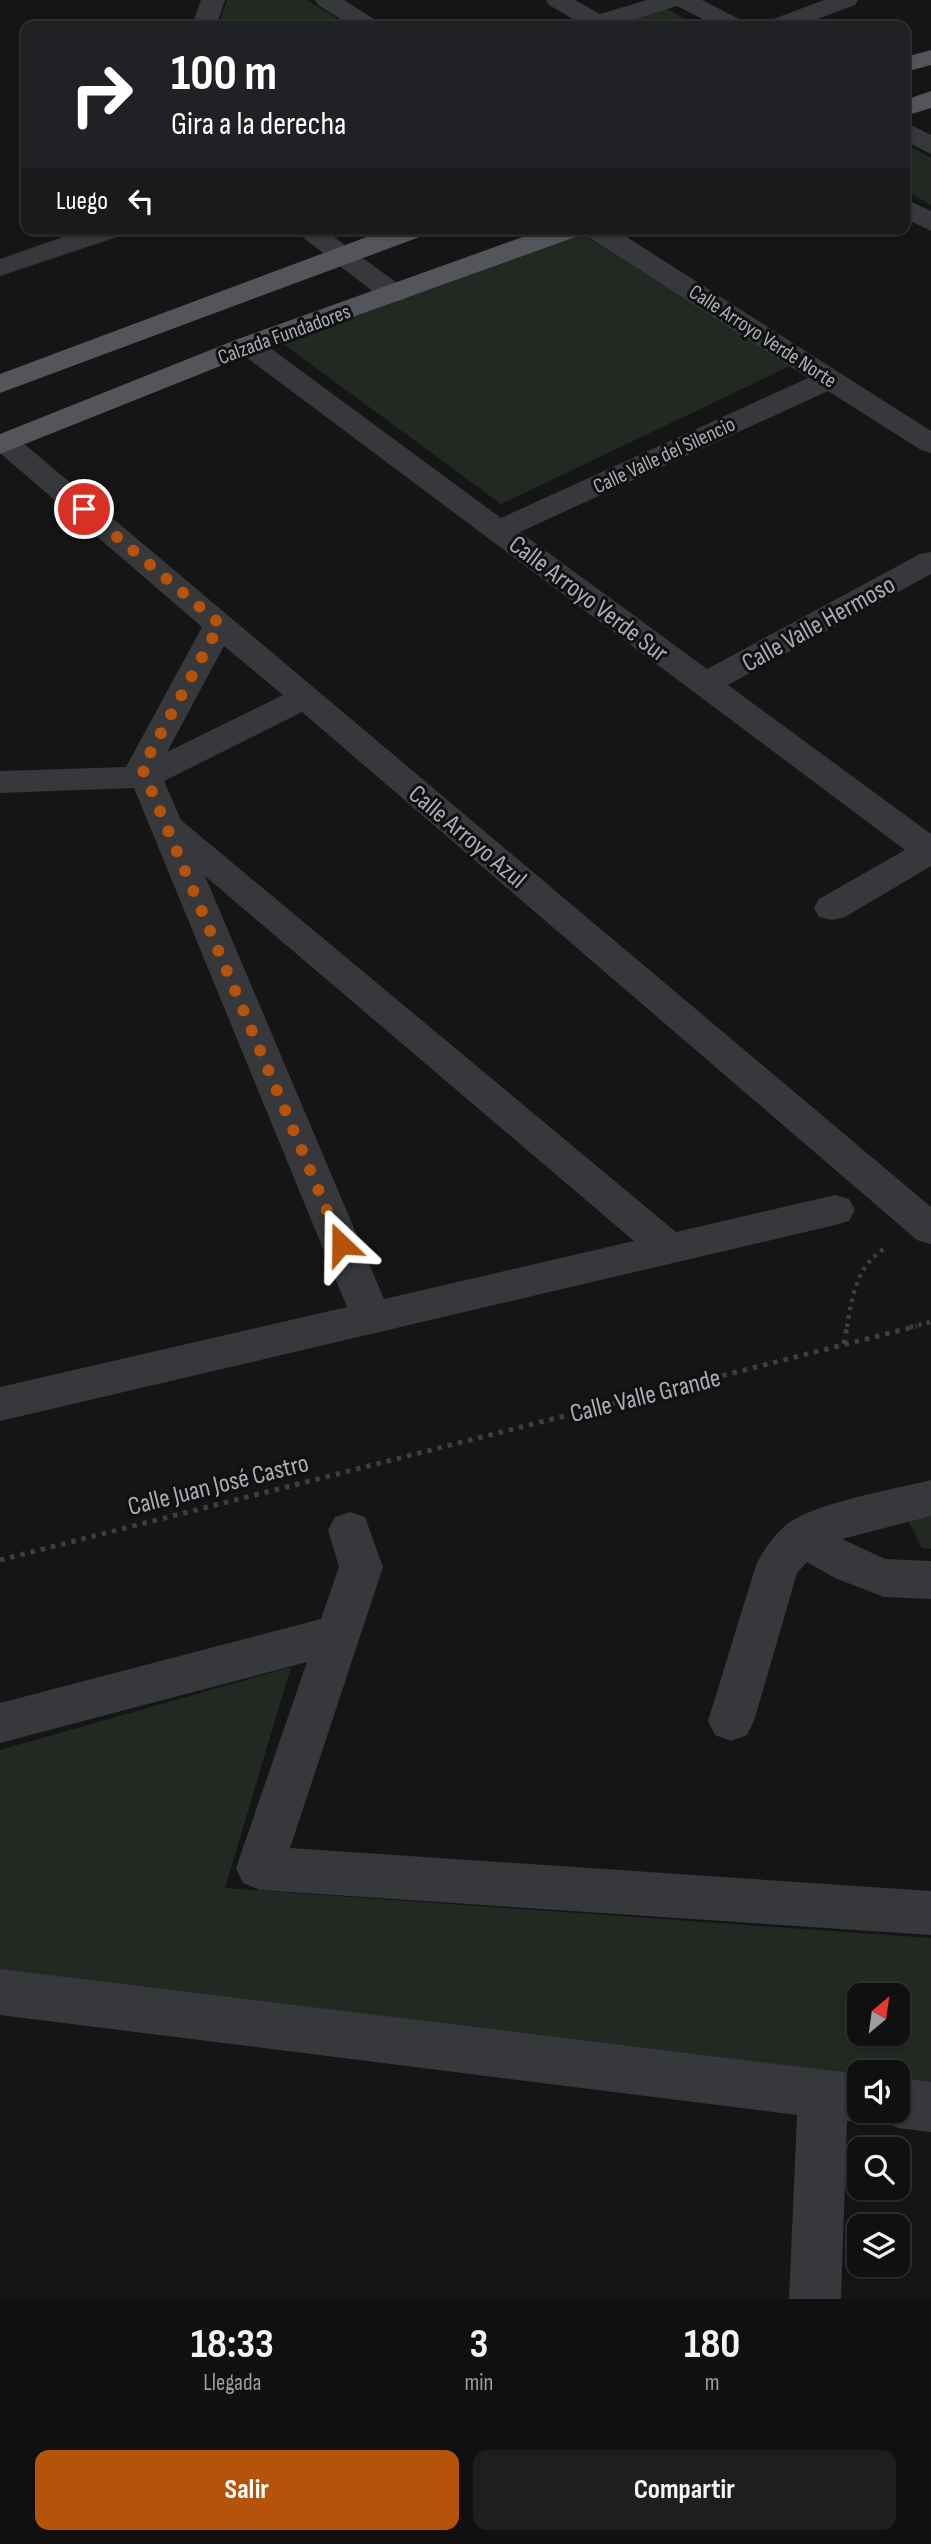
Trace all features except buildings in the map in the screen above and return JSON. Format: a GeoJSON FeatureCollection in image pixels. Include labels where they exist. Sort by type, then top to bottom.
{"type":"FeatureCollection","features":[{"type":"Feature","properties":{"kind":"main road"},"geometry":{"type":"LineString","coordinates":[[910,63],[931,57]]}},
{"type":"Feature","properties":{"kind":"main road"},"geometry":{"type":"LineString","coordinates":[[910,106],[931,99]]}},
{"type":"Feature","properties":{"kind":"main road","name":"Calzada Fundadores"},"geometry":{"type":"LineString","coordinates":[[3,444],[32,396],[340,255],[398,235]]}},
{"type":"Feature","properties":{"kind":"main road","name":"Calzada Fundadores"},"geometry":{"type":"LineString","coordinates":[[32,396],[248,345],[555,235]]}},
{"type":"Feature","properties":{"kind":"street"},"geometry":{"type":"LineString","coordinates":[[206,21],[213,0]]}},
{"type":"Feature","properties":{"kind":"street"},"geometry":{"type":"LineString","coordinates":[[327,0],[360,21]]}},
{"type":"Feature","properties":{"kind":"street"},"geometry":{"type":"LineString","coordinates":[[558,0],[593,21]]}},
{"type":"Feature","properties":{"kind":"street"},"geometry":{"type":"LineString","coordinates":[[612,21],[672,0]]}},
{"type":"Feature","properties":{"kind":"street"},"geometry":{"type":"LineString","coordinates":[[684,0],[724,21]]}},
{"type":"Feature","properties":{"kind":"street"},"geometry":{"type":"LineString","coordinates":[[790,21],[846,0]]}},
{"type":"Feature","properties":{"kind":"street"},"geometry":{"type":"LineString","coordinates":[[910,133],[931,146]]}},
{"type":"Feature","properties":{"kind":"street"},"geometry":{"type":"LineString","coordinates":[[910,210],[931,223]]}},
{"type":"Feature","properties":{"kind":"street"},"geometry":{"type":"LineString","coordinates":[[0,268],[96,235]]}},
{"type":"Feature","properties":{"kind":"street"},"geometry":{"type":"LineString","coordinates":[[313,235],[394,294]]}},
{"type":"Feature","properties":{"kind":"street","name":"Calle Arroyo Verde Norte"},"geometry":{"type":"LineString","coordinates":[[604,235],[931,444]]}},
{"type":"Feature","properties":{"kind":"street","name":"Calle Arroyo Verde Sur"},"geometry":{"type":"LineString","coordinates":[[248,345],[931,851]]}},
{"type":"Feature","properties":{"kind":"street","name":"Calle Valle del Silencio"},"geometry":{"type":"LineString","coordinates":[[498,531],[830,379]]}},
{"type":"Feature","properties":{"kind":"street","name":"Calle Arroyo Azul"},"geometry":{"type":"LineString","coordinates":[[3,444],[220,624],[931,1228]]}},
{"type":"Feature","properties":{"kind":"street","name":"Calle Valle Hermoso"},"geometry":{"type":"LineString","coordinates":[[705,684],[931,561]]}},
{"type":"Feature","properties":{"kind":"street"},"geometry":{"type":"LineString","coordinates":[[220,624],[142,768],[372,1318]]}},
{"type":"Feature","properties":{"kind":"street"},"geometry":{"type":"LineString","coordinates":[[0,782],[145,776],[306,697]]}},
{"type":"Feature","properties":{"kind":"street"},"geometry":{"type":"LineString","coordinates":[[165,824],[670,1249]]}},
{"type":"Feature","properties":{"kind":"street"},"geometry":{"type":"LineString","coordinates":[[832,908],[931,851]]}},
{"type":"Feature","properties":{"kind":"street"},"geometry":{"type":"LineString","coordinates":[[0,1404],[835,1210]]}},
{"type":"Feature","properties":{"kind":"street"},"geometry":{"type":"LineString","coordinates":[[731,1721],[778,1565],[802,1536],[840,1520],[931,1498]]}},
{"type":"Feature","properties":{"kind":"street"},"geometry":{"type":"LineString","coordinates":[[349,1530],[361,1567],[260,1868],[931,1913]]}},
{"type":"Feature","properties":{"kind":"street"},"geometry":{"type":"LineString","coordinates":[[802,1536],[850,1565],[884,1578],[931,1580]]}},
{"type":"Feature","properties":{"kind":"street"},"geometry":{"type":"LineString","coordinates":[[0,1723],[339,1634]]}},
{"type":"Feature","properties":{"kind":"street"},"geometry":{"type":"LineString","coordinates":[[0,1992],[841,2096],[815,2299]]}},
{"type":"Feature","properties":{"kind":"street"},"geometry":{"type":"LineString","coordinates":[[910,2104],[931,2107]]}},
{"type":"Feature","properties":{"kind":"path"},"geometry":{"type":"LineString","coordinates":[[844,1344],[859,1275],[876,1253],[931,1228]]}},
{"type":"Feature","properties":{"kind":"path","name":"Calle Valle Grande"},"geometry":{"type":"LineString","coordinates":[[446,1446],[931,1322]]}},
{"type":"Feature","properties":{"kind":"path","name":"Calle Juan José Castro"},"geometry":{"type":"LineString","coordinates":[[0,1560],[446,1446]]}},
{"type":"Feature","properties":{"kind":"shaded area"},"geometry":{"type":"Polygon","coordinates":[[[227,0],[307,0],[342,21],[220,21],[227,0]]]}},
{"type":"Feature","properties":{"kind":"shaded area"},"geometry":{"type":"Polygon","coordinates":[[[664,7],[688,21],[623,21],[664,7]]]}},
{"type":"Feature","properties":{"kind":"shaded area"},"geometry":{"type":"Polygon","coordinates":[[[910,146],[931,158],[931,205],[910,193],[910,146]]]}},
{"type":"Feature","properties":{"kind":"shaded area"},"geometry":{"type":"Polygon","coordinates":[[[576,235],[584,235],[790,366],[501,504],[282,343],[576,235]]]}},
{"type":"Feature","properties":{"kind":"shaded area"},"geometry":{"type":"Polygon","coordinates":[[[931,1509],[931,1549],[922,1548],[905,1515],[931,1509]]]}},
{"type":"Feature","properties":{"kind":"shaded area"},"geometry":{"type":"Polygon","coordinates":[[[291,1667],[225,1888],[931,1938],[931,2089],[910,2086],[910,2060],[847,2060],[847,2077],[0,1970],[0,1750],[291,1667]]]}},
{"type":"Feature","properties":{"kind":"route"},"geometry":{"type":"LineString","coordinates":[[84,509],[220,624],[142,768],[341,1244]]}}]}
